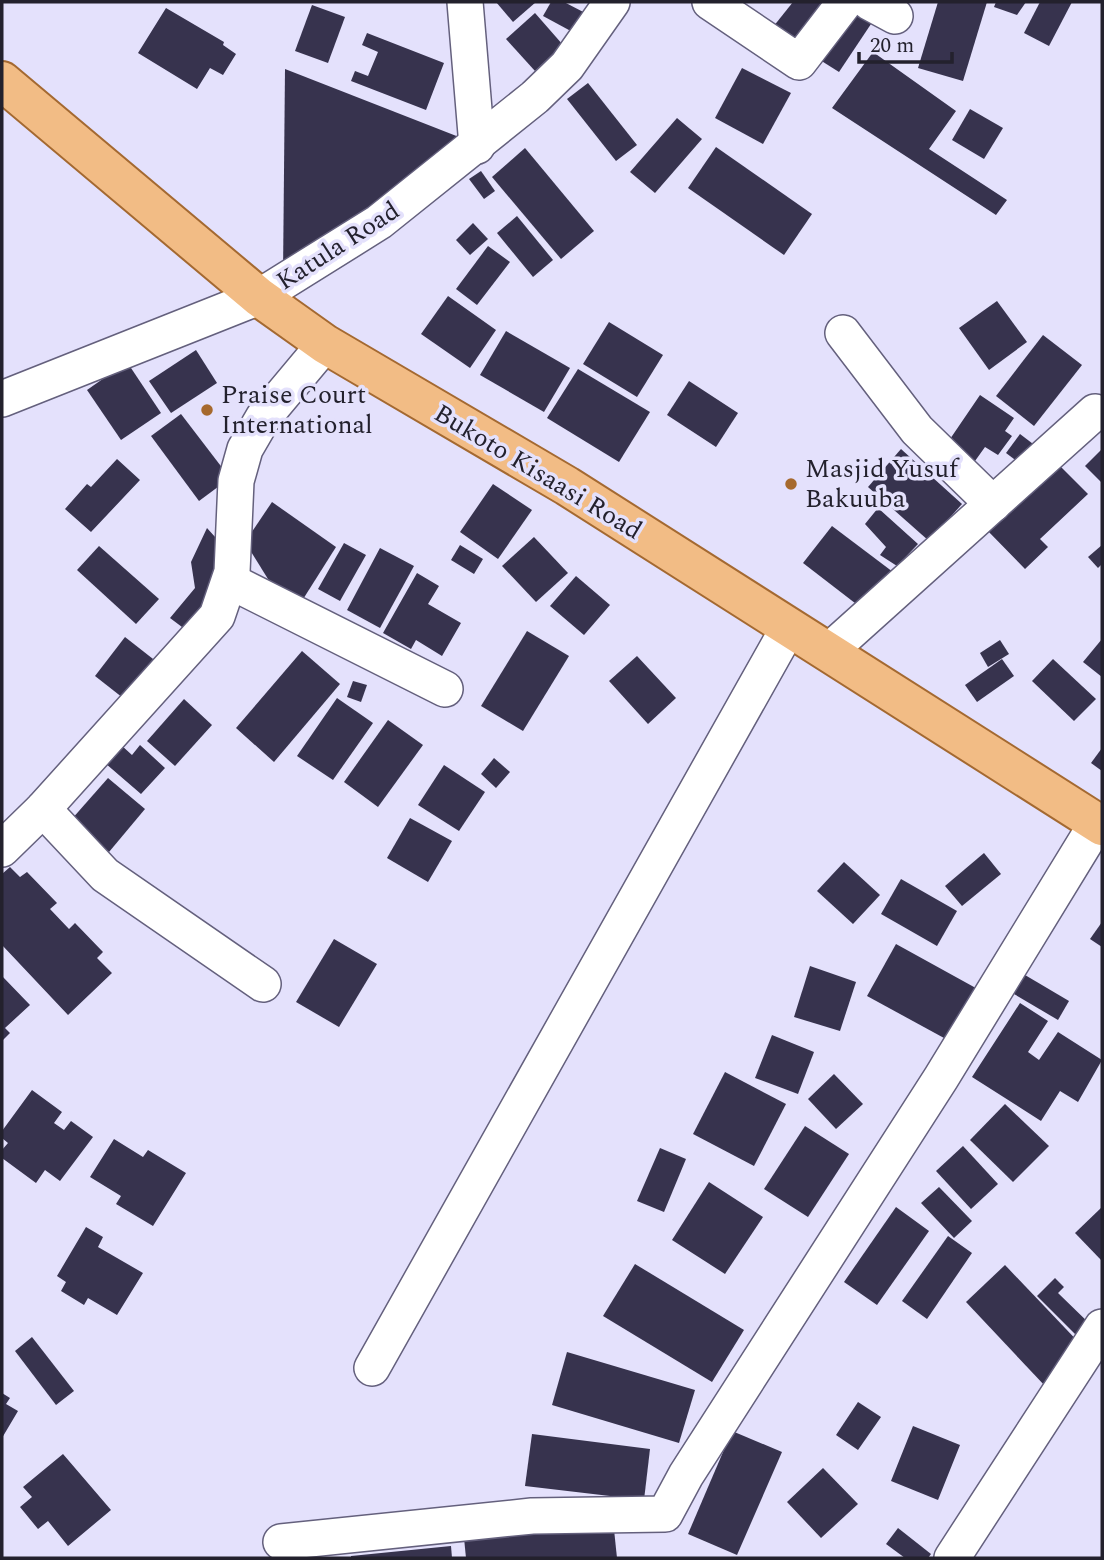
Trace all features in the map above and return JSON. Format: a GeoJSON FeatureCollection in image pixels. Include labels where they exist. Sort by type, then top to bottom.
{"type":"FeatureCollection","features":[{"type":"Feature","properties":{"kind":"main road","name":"Bukoto Kisaasi Road"},"geometry":{"type":"LineString","coordinates":[[2,80],[259,297],[325,344],[567,486],[1100,824]]}},
{"type":"Feature","properties":{"kind":"street"},"geometry":{"type":"LineString","coordinates":[[465,2],[477,146]]}},
{"type":"Feature","properties":{"kind":"street","name":"Katula Road"},"geometry":{"type":"LineString","coordinates":[[2,399],[259,297],[379,222],[477,146],[567,66],[612,2]]}},
{"type":"Feature","properties":{"kind":"street"},"geometry":{"type":"LineString","coordinates":[[710,2],[799,62],[845,2]]}},
{"type":"Feature","properties":{"kind":"street"},"geometry":{"type":"LineString","coordinates":[[843,333],[917,430],[993,504]]}},
{"type":"Feature","properties":{"kind":"street"},"geometry":{"type":"LineString","coordinates":[[2,849],[43,809],[217,616],[230,582],[236,481],[245,449],[263,418],[325,344]]}},
{"type":"Feature","properties":{"kind":"street"},"geometry":{"type":"LineString","coordinates":[[828,652],[1095,412]]}},
{"type":"Feature","properties":{"kind":"street"},"geometry":{"type":"LineString","coordinates":[[230,582],[445,689]]}},
{"type":"Feature","properties":{"kind":"street"},"geometry":{"type":"LineString","coordinates":[[372,1368],[789,627]]}},
{"type":"Feature","properties":{"kind":"street"},"geometry":{"type":"LineString","coordinates":[[43,809],[105,875],[263,984]]}},
{"type":"Feature","properties":{"kind":"street"},"geometry":{"type":"LineString","coordinates":[[281,1542],[532,1516],[665,1514],[686,1475],[941,1078],[1100,824]]}},
{"type":"Feature","properties":{"kind":"street"},"geometry":{"type":"LineString","coordinates":[[952,1558],[1102,1327]]}},
{"type":"Feature","properties":{"kind":"building"},"geometry":{"type":"Polygon","coordinates":[[[496,2],[536,2],[513,22],[496,2]]]}},
{"type":"Feature","properties":{"kind":"building"},"geometry":{"type":"Polygon","coordinates":[[[551,2],[564,2],[591,16],[580,36],[543,16],[551,2]]]}},
{"type":"Feature","properties":{"kind":"building"},"geometry":{"type":"Polygon","coordinates":[[[793,2],[829,2],[801,47],[773,27],[793,2]]]}},
{"type":"Feature","properties":{"kind":"building"},"geometry":{"type":"Polygon","coordinates":[[[938,2],[987,2],[963,81],[918,68],[938,2]]]}},
{"type":"Feature","properties":{"kind":"building"},"geometry":{"type":"Polygon","coordinates":[[[996,2],[1026,2],[1017,15],[994,7],[996,2]]]}},
{"type":"Feature","properties":{"kind":"building"},"geometry":{"type":"Polygon","coordinates":[[[1040,2],[1072,2],[1049,46],[1024,33],[1040,2]]]}},
{"type":"Feature","properties":{"kind":"building"},"geometry":{"type":"Polygon","coordinates":[[[312,5],[345,17],[328,63],[295,51],[312,5]]]}},
{"type":"Feature","properties":{"kind":"building"},"geometry":{"type":"Polygon","coordinates":[[[166,8],[224,42],[223,45],[236,54],[223,75],[210,68],[197,89],[138,53],[166,8]]]}},
{"type":"Feature","properties":{"kind":"building"},"geometry":{"type":"Polygon","coordinates":[[[853,12],[871,24],[839,72],[820,60],[853,12]]]}},
{"type":"Feature","properties":{"kind":"building"},"geometry":{"type":"Polygon","coordinates":[[[535,13],[563,45],[535,71],[506,39],[535,13]]]}},
{"type":"Feature","properties":{"kind":"building"},"geometry":{"type":"Polygon","coordinates":[[[367,33],[444,63],[426,110],[351,81],[355,71],[368,76],[378,52],[362,45],[367,33]]]}},
{"type":"Feature","properties":{"kind":"building"},"geometry":{"type":"Polygon","coordinates":[[[873,52],[956,111],[929,149],[1007,200],[996,215],[832,108],[873,52]]]}},
{"type":"Feature","properties":{"kind":"building"},"geometry":{"type":"Polygon","coordinates":[[[742,68],[791,93],[763,144],[715,118],[742,68]]]}},
{"type":"Feature","properties":{"kind":"building"},"geometry":{"type":"Polygon","coordinates":[[[285,69],[459,137],[283,274],[285,69]]]}},
{"type":"Feature","properties":{"kind":"building"},"geometry":{"type":"Polygon","coordinates":[[[588,83],[637,145],[616,161],[567,99],[588,83]]]}},
{"type":"Feature","properties":{"kind":"building"},"geometry":{"type":"Polygon","coordinates":[[[970,109],[1003,128],[984,159],[952,140],[970,109]]]}},
{"type":"Feature","properties":{"kind":"building"},"geometry":{"type":"Polygon","coordinates":[[[677,118],[702,139],[655,193],[630,172],[677,118]]]}},
{"type":"Feature","properties":{"kind":"building"},"geometry":{"type":"Polygon","coordinates":[[[716,147],[812,214],[784,255],[688,188],[716,147]]]}},
{"type":"Feature","properties":{"kind":"building"},"geometry":{"type":"Polygon","coordinates":[[[525,148],[594,231],[561,259],[492,177],[525,148]]]}},
{"type":"Feature","properties":{"kind":"building"},"geometry":{"type":"Polygon","coordinates":[[[481,171],[495,191],[484,199],[469,179],[481,171]]]}},
{"type":"Feature","properties":{"kind":"building"},"geometry":{"type":"Polygon","coordinates":[[[517,216],[553,260],[533,277],[497,233],[517,216]]]}},
{"type":"Feature","properties":{"kind":"building"},"geometry":{"type":"Polygon","coordinates":[[[473,223],[488,239],[470,255],[456,240],[473,223]]]}},
{"type":"Feature","properties":{"kind":"building"},"geometry":{"type":"Polygon","coordinates":[[[488,246],[510,262],[477,305],[456,289],[488,246]]]}},
{"type":"Feature","properties":{"kind":"building"},"geometry":{"type":"Polygon","coordinates":[[[448,296],[496,330],[470,368],[421,334],[448,296]]]}},
{"type":"Feature","properties":{"kind":"building"},"geometry":{"type":"Polygon","coordinates":[[[997,301],[1027,342],[989,370],[959,328],[997,301]]]}},
{"type":"Feature","properties":{"kind":"building"},"geometry":{"type":"Polygon","coordinates":[[[609,322],[663,355],[637,397],[583,364],[609,322]]]}},
{"type":"Feature","properties":{"kind":"building"},"geometry":{"type":"Polygon","coordinates":[[[506,331],[570,368],[544,412],[480,375],[506,331]]]}},
{"type":"Feature","properties":{"kind":"building"},"geometry":{"type":"Polygon","coordinates":[[[1043,335],[1082,365],[1034,426],[996,396],[1043,335]]]}},
{"type":"Feature","properties":{"kind":"building"},"geometry":{"type":"Polygon","coordinates":[[[196,350],[217,383],[171,413],[149,381],[196,350]]]}},
{"type":"Feature","properties":{"kind":"building"},"geometry":{"type":"Polygon","coordinates":[[[127,362],[161,413],[121,440],[87,390],[127,362]]]}},
{"type":"Feature","properties":{"kind":"building"},"geometry":{"type":"Polygon","coordinates":[[[578,369],[650,412],[619,462],[547,418],[578,369]]]}},
{"type":"Feature","properties":{"kind":"building"},"geometry":{"type":"Polygon","coordinates":[[[689,381],[738,413],[716,447],[667,415],[689,381]]]}},
{"type":"Feature","properties":{"kind":"building"},"geometry":{"type":"Polygon","coordinates":[[[980,395],[1014,418],[1005,431],[1012,436],[998,455],[985,447],[975,461],[948,442],[980,395]]]}},
{"type":"Feature","properties":{"kind":"building"},"geometry":{"type":"Polygon","coordinates":[[[181,414],[230,478],[199,501],[151,436],[181,414]]]}},
{"type":"Feature","properties":{"kind":"building"},"geometry":{"type":"Polygon","coordinates":[[[1020,434],[1041,450],[1026,468],[1006,453],[1020,434]]]}},
{"type":"Feature","properties":{"kind":"building"},"geometry":{"type":"Polygon","coordinates":[[[901,449],[962,504],[929,541],[868,487],[901,449]]]}},
{"type":"Feature","properties":{"kind":"building"},"geometry":{"type":"Polygon","coordinates":[[[1102,449],[1102,483],[1085,466],[1102,449]]]}},
{"type":"Feature","properties":{"kind":"building"},"geometry":{"type":"Polygon","coordinates":[[[117,459],[140,480],[91,532],[65,509],[87,484],[91,487],[117,459]]]}},
{"type":"Feature","properties":{"kind":"building"},"geometry":{"type":"Polygon","coordinates":[[[1055,461],[1088,494],[1040,539],[1048,547],[1025,569],[985,528],[1055,461]]]}},
{"type":"Feature","properties":{"kind":"building"},"geometry":{"type":"Polygon","coordinates":[[[493,484],[532,510],[498,559],[460,532],[493,484]]]}},
{"type":"Feature","properties":{"kind":"building"},"geometry":{"type":"Polygon","coordinates":[[[272,502],[336,547],[300,604],[268,579],[245,542],[272,502]]]}},
{"type":"Feature","properties":{"kind":"building"},"geometry":{"type":"Polygon","coordinates":[[[878,508],[918,544],[897,566],[880,555],[886,547],[865,524],[878,508]]]}},
{"type":"Feature","properties":{"kind":"building"},"geometry":{"type":"Polygon","coordinates":[[[832,526],[893,572],[864,610],[803,563],[832,526]]]}},
{"type":"Feature","properties":{"kind":"building"},"geometry":{"type":"Polygon","coordinates":[[[207,528],[224,547],[216,594],[190,633],[170,618],[195,588],[191,562],[207,528]]]}},
{"type":"Feature","properties":{"kind":"building"},"geometry":{"type":"Polygon","coordinates":[[[534,537],[568,573],[536,602],[502,566],[534,537]]]}},
{"type":"Feature","properties":{"kind":"building"},"geometry":{"type":"Polygon","coordinates":[[[344,543],[366,555],[340,601],[318,589],[344,543]]]}},
{"type":"Feature","properties":{"kind":"building"},"geometry":{"type":"Polygon","coordinates":[[[460,545],[483,559],[474,574],[451,560],[460,545]]]}},
{"type":"Feature","properties":{"kind":"building"},"geometry":{"type":"Polygon","coordinates":[[[1102,545],[1102,564],[1098,568],[1088,557],[1102,545]]]}},
{"type":"Feature","properties":{"kind":"building"},"geometry":{"type":"Polygon","coordinates":[[[99,546],[159,599],[136,624],[77,570],[99,546]]]}},
{"type":"Feature","properties":{"kind":"building"},"geometry":{"type":"Polygon","coordinates":[[[380,548],[414,566],[380,628],[347,610],[380,548]]]}},
{"type":"Feature","properties":{"kind":"building"},"geometry":{"type":"Polygon","coordinates":[[[417,573],[439,586],[428,604],[461,623],[442,656],[416,640],[411,649],[383,633],[417,573]]]}},
{"type":"Feature","properties":{"kind":"building"},"geometry":{"type":"Polygon","coordinates":[[[576,576],[610,605],[584,635],[550,606],[576,576]]]}},
{"type":"Feature","properties":{"kind":"building"},"geometry":{"type":"Polygon","coordinates":[[[527,631],[569,656],[523,731],[481,706],[527,631]]]}},
{"type":"Feature","properties":{"kind":"building"},"geometry":{"type":"Polygon","coordinates":[[[125,637],[162,666],[132,705],[95,676],[125,637]]]}},
{"type":"Feature","properties":{"kind":"building"},"geometry":{"type":"Polygon","coordinates":[[[1102,639],[1102,677],[1083,662],[1102,639]]]}},
{"type":"Feature","properties":{"kind":"building"},"geometry":{"type":"Polygon","coordinates":[[[1000,640],[1009,654],[988,667],[980,653],[1000,640]]]}},
{"type":"Feature","properties":{"kind":"building"},"geometry":{"type":"Polygon","coordinates":[[[302,651],[340,684],[274,762],[236,728],[302,651]]]}},
{"type":"Feature","properties":{"kind":"building"},"geometry":{"type":"Polygon","coordinates":[[[637,656],[676,698],[648,724],[609,681],[637,656]]]}},
{"type":"Feature","properties":{"kind":"building"},"geometry":{"type":"Polygon","coordinates":[[[1002,659],[1014,676],[977,702],[965,685],[1002,659]]]}},
{"type":"Feature","properties":{"kind":"building"},"geometry":{"type":"Polygon","coordinates":[[[1053,659],[1096,699],[1074,721],[1032,681],[1053,659]]]}},
{"type":"Feature","properties":{"kind":"building"},"geometry":{"type":"Polygon","coordinates":[[[353,681],[367,685],[361,702],[347,697],[353,681]]]}},
{"type":"Feature","properties":{"kind":"building"},"geometry":{"type":"Polygon","coordinates":[[[337,698],[373,723],[333,780],[297,756],[337,698]]]}},
{"type":"Feature","properties":{"kind":"building"},"geometry":{"type":"Polygon","coordinates":[[[184,699],[212,725],[175,766],[147,741],[184,699]]]}},
{"type":"Feature","properties":{"kind":"building"},"geometry":{"type":"Polygon","coordinates":[[[388,720],[423,745],[378,807],[344,782],[388,720]]]}},
{"type":"Feature","properties":{"kind":"building"},"geometry":{"type":"Polygon","coordinates":[[[121,745],[132,755],[140,745],[165,768],[141,794],[105,763],[121,745]]]}},
{"type":"Feature","properties":{"kind":"building"},"geometry":{"type":"Polygon","coordinates":[[[1102,748],[1102,771],[1091,763],[1102,748]]]}},
{"type":"Feature","properties":{"kind":"building"},"geometry":{"type":"Polygon","coordinates":[[[494,758],[510,772],[496,788],[481,774],[494,758]]]}},
{"type":"Feature","properties":{"kind":"building"},"geometry":{"type":"Polygon","coordinates":[[[444,765],[485,792],[459,831],[418,805],[444,765]]]}},
{"type":"Feature","properties":{"kind":"building"},"geometry":{"type":"Polygon","coordinates":[[[108,778],[145,809],[109,852],[71,820],[108,778]]]}},
{"type":"Feature","properties":{"kind":"building"},"geometry":{"type":"Polygon","coordinates":[[[410,818],[452,841],[428,882],[387,858],[410,818]]]}},
{"type":"Feature","properties":{"kind":"building"},"geometry":{"type":"Polygon","coordinates":[[[984,853],[1001,874],[962,906],[945,886],[984,853]]]}},
{"type":"Feature","properties":{"kind":"building"},"geometry":{"type":"Polygon","coordinates":[[[844,862],[880,895],[853,924],[817,891],[844,862]]]}},
{"type":"Feature","properties":{"kind":"building"},"geometry":{"type":"Polygon","coordinates":[[[10,867],[20,877],[27,872],[57,903],[50,909],[69,929],[75,923],[103,952],[97,958],[112,973],[68,1015],[2,945],[2,874],[10,867]]]}},
{"type":"Feature","properties":{"kind":"building"},"geometry":{"type":"Polygon","coordinates":[[[901,879],[957,911],[937,946],[881,914],[901,879]]]}},
{"type":"Feature","properties":{"kind":"building"},"geometry":{"type":"Polygon","coordinates":[[[1102,922],[1102,947],[1090,939],[1102,922]]]}},
{"type":"Feature","properties":{"kind":"building"},"geometry":{"type":"Polygon","coordinates":[[[334,939],[377,964],[339,1027],[296,1002],[334,939]]]}},
{"type":"Feature","properties":{"kind":"building"},"geometry":{"type":"Polygon","coordinates":[[[896,944],[983,992],[955,1044],[867,996],[896,944]]]}},
{"type":"Feature","properties":{"kind":"building"},"geometry":{"type":"Polygon","coordinates":[[[810,966],[856,982],[840,1031],[794,1017],[810,966]]]}},
{"type":"Feature","properties":{"kind":"building"},"geometry":{"type":"Polygon","coordinates":[[[1025,975],[1069,1001],[1058,1020],[1014,994],[1025,975]]]}},
{"type":"Feature","properties":{"kind":"building"},"geometry":{"type":"Polygon","coordinates":[[[2,976],[30,1005],[5,1028],[10,1033],[2,1041],[2,976]]]}},
{"type":"Feature","properties":{"kind":"building"},"geometry":{"type":"Polygon","coordinates":[[[1020,1003],[1048,1021],[1028,1052],[1039,1060],[1058,1032],[1102,1060],[1078,1102],[1060,1091],[1041,1121],[972,1077],[1020,1003]]]}},
{"type":"Feature","properties":{"kind":"building"},"geometry":{"type":"Polygon","coordinates":[[[772,1035],[814,1052],[798,1094],[755,1078],[772,1035]]]}},
{"type":"Feature","properties":{"kind":"building"},"geometry":{"type":"Polygon","coordinates":[[[725,1072],[786,1104],[754,1166],[693,1134],[725,1072]]]}},
{"type":"Feature","properties":{"kind":"building"},"geometry":{"type":"Polygon","coordinates":[[[834,1074],[863,1104],[836,1129],[808,1099],[834,1074]]]}},
{"type":"Feature","properties":{"kind":"building"},"geometry":{"type":"Polygon","coordinates":[[[32,1090],[62,1112],[54,1123],[64,1130],[71,1121],[93,1137],[60,1181],[45,1170],[36,1183],[2,1158],[2,1150],[8,1143],[2,1138],[2,1131],[32,1090]]]}},
{"type":"Feature","properties":{"kind":"building"},"geometry":{"type":"Polygon","coordinates":[[[1005,1104],[1049,1146],[1013,1182],[970,1140],[1005,1104]]]}},
{"type":"Feature","properties":{"kind":"building"},"geometry":{"type":"Polygon","coordinates":[[[805,1126],[849,1154],[808,1217],[764,1189],[805,1126]]]}},
{"type":"Feature","properties":{"kind":"building"},"geometry":{"type":"Polygon","coordinates":[[[114,1139],[143,1157],[148,1150],[186,1173],[153,1226],[116,1204],[121,1196],[90,1177],[114,1139]]]}},
{"type":"Feature","properties":{"kind":"building"},"geometry":{"type":"Polygon","coordinates":[[[963,1146],[998,1184],[971,1209],[936,1171],[963,1146]]]}},
{"type":"Feature","properties":{"kind":"building"},"geometry":{"type":"Polygon","coordinates":[[[660,1148],[686,1159],[664,1212],[637,1201],[660,1148]]]}},
{"type":"Feature","properties":{"kind":"building"},"geometry":{"type":"Polygon","coordinates":[[[709,1182],[763,1217],[725,1274],[672,1240],[709,1182]]]}},
{"type":"Feature","properties":{"kind":"building"},"geometry":{"type":"Polygon","coordinates":[[[939,1187],[972,1221],[954,1238],[921,1203],[939,1187]]]}},
{"type":"Feature","properties":{"kind":"building"},"geometry":{"type":"Polygon","coordinates":[[[896,1207],[929,1231],[877,1305],[844,1282],[896,1207]]]}},
{"type":"Feature","properties":{"kind":"building"},"geometry":{"type":"Polygon","coordinates":[[[1102,1207],[1102,1261],[1075,1233],[1102,1207]]]}},
{"type":"Feature","properties":{"kind":"building"},"geometry":{"type":"Polygon","coordinates":[[[86,1227],[103,1237],[98,1247],[143,1273],[117,1315],[88,1298],[84,1305],[61,1291],[66,1282],[57,1276],[86,1227]]]}},
{"type":"Feature","properties":{"kind":"building"},"geometry":{"type":"Polygon","coordinates":[[[948,1236],[972,1253],[927,1319],[902,1301],[948,1236]]]}},
{"type":"Feature","properties":{"kind":"building"},"geometry":{"type":"Polygon","coordinates":[[[635,1264],[744,1330],[712,1382],[603,1316],[635,1264]]]}},
{"type":"Feature","properties":{"kind":"building"},"geometry":{"type":"Polygon","coordinates":[[[1005,1265],[1085,1349],[1046,1387],[966,1302],[1005,1265]]]}},
{"type":"Feature","properties":{"kind":"building"},"geometry":{"type":"Polygon","coordinates":[[[1055,1278],[1064,1287],[1058,1293],[1093,1327],[1081,1340],[1037,1296],[1055,1278]]]}},
{"type":"Feature","properties":{"kind":"building"},"geometry":{"type":"Polygon","coordinates":[[[32,1337],[74,1391],[56,1405],[15,1351],[32,1337]]]}},
{"type":"Feature","properties":{"kind":"building"},"geometry":{"type":"Polygon","coordinates":[[[567,1352],[695,1390],[679,1443],[552,1405],[567,1352]]]}},
{"type":"Feature","properties":{"kind":"building"},"geometry":{"type":"Polygon","coordinates":[[[2,1393],[10,1398],[6,1404],[18,1411],[2,1438],[2,1393]]]}},
{"type":"Feature","properties":{"kind":"building"},"geometry":{"type":"Polygon","coordinates":[[[858,1402],[881,1417],[858,1450],[836,1435],[858,1402]]]}},
{"type":"Feature","properties":{"kind":"building"},"geometry":{"type":"Polygon","coordinates":[[[913,1426],[960,1445],[938,1500],[891,1481],[913,1426]]]}},
{"type":"Feature","properties":{"kind":"building"},"geometry":{"type":"Polygon","coordinates":[[[732,1431],[782,1452],[737,1555],[688,1534],[732,1431]]]}},
{"type":"Feature","properties":{"kind":"building"},"geometry":{"type":"Polygon","coordinates":[[[532,1434],[650,1449],[644,1500],[525,1486],[532,1434]]]}},
{"type":"Feature","properties":{"kind":"building"},"geometry":{"type":"Polygon","coordinates":[[[63,1454],[111,1510],[68,1546],[48,1521],[38,1529],[20,1507],[32,1497],[23,1487],[63,1454]]]}},
{"type":"Feature","properties":{"kind":"building"},"geometry":{"type":"Polygon","coordinates":[[[823,1468],[858,1504],[821,1538],[787,1502],[823,1468]]]}},
{"type":"Feature","properties":{"kind":"building"},"geometry":{"type":"Polygon","coordinates":[[[613,1520],[617,1558],[466,1558],[464,1538],[613,1520]]]}},
{"type":"Feature","properties":{"kind":"building"},"geometry":{"type":"Polygon","coordinates":[[[898,1528],[931,1554],[928,1558],[905,1558],[886,1544],[898,1528]]]}},
{"type":"Feature","properties":{"kind":"building"},"geometry":{"type":"Polygon","coordinates":[[[451,1546],[452,1558],[351,1558],[351,1556],[451,1546]]]}},
{"type":"Feature","properties":{"kind":"place","name":"Praise Court International"},"geometry":{"type":"Point","coordinates":[207,410]}},
{"type":"Feature","properties":{"kind":"place","name":"Masjid Yusuf Bakuuba"},"geometry":{"type":"Point","coordinates":[791,484]}}]}
